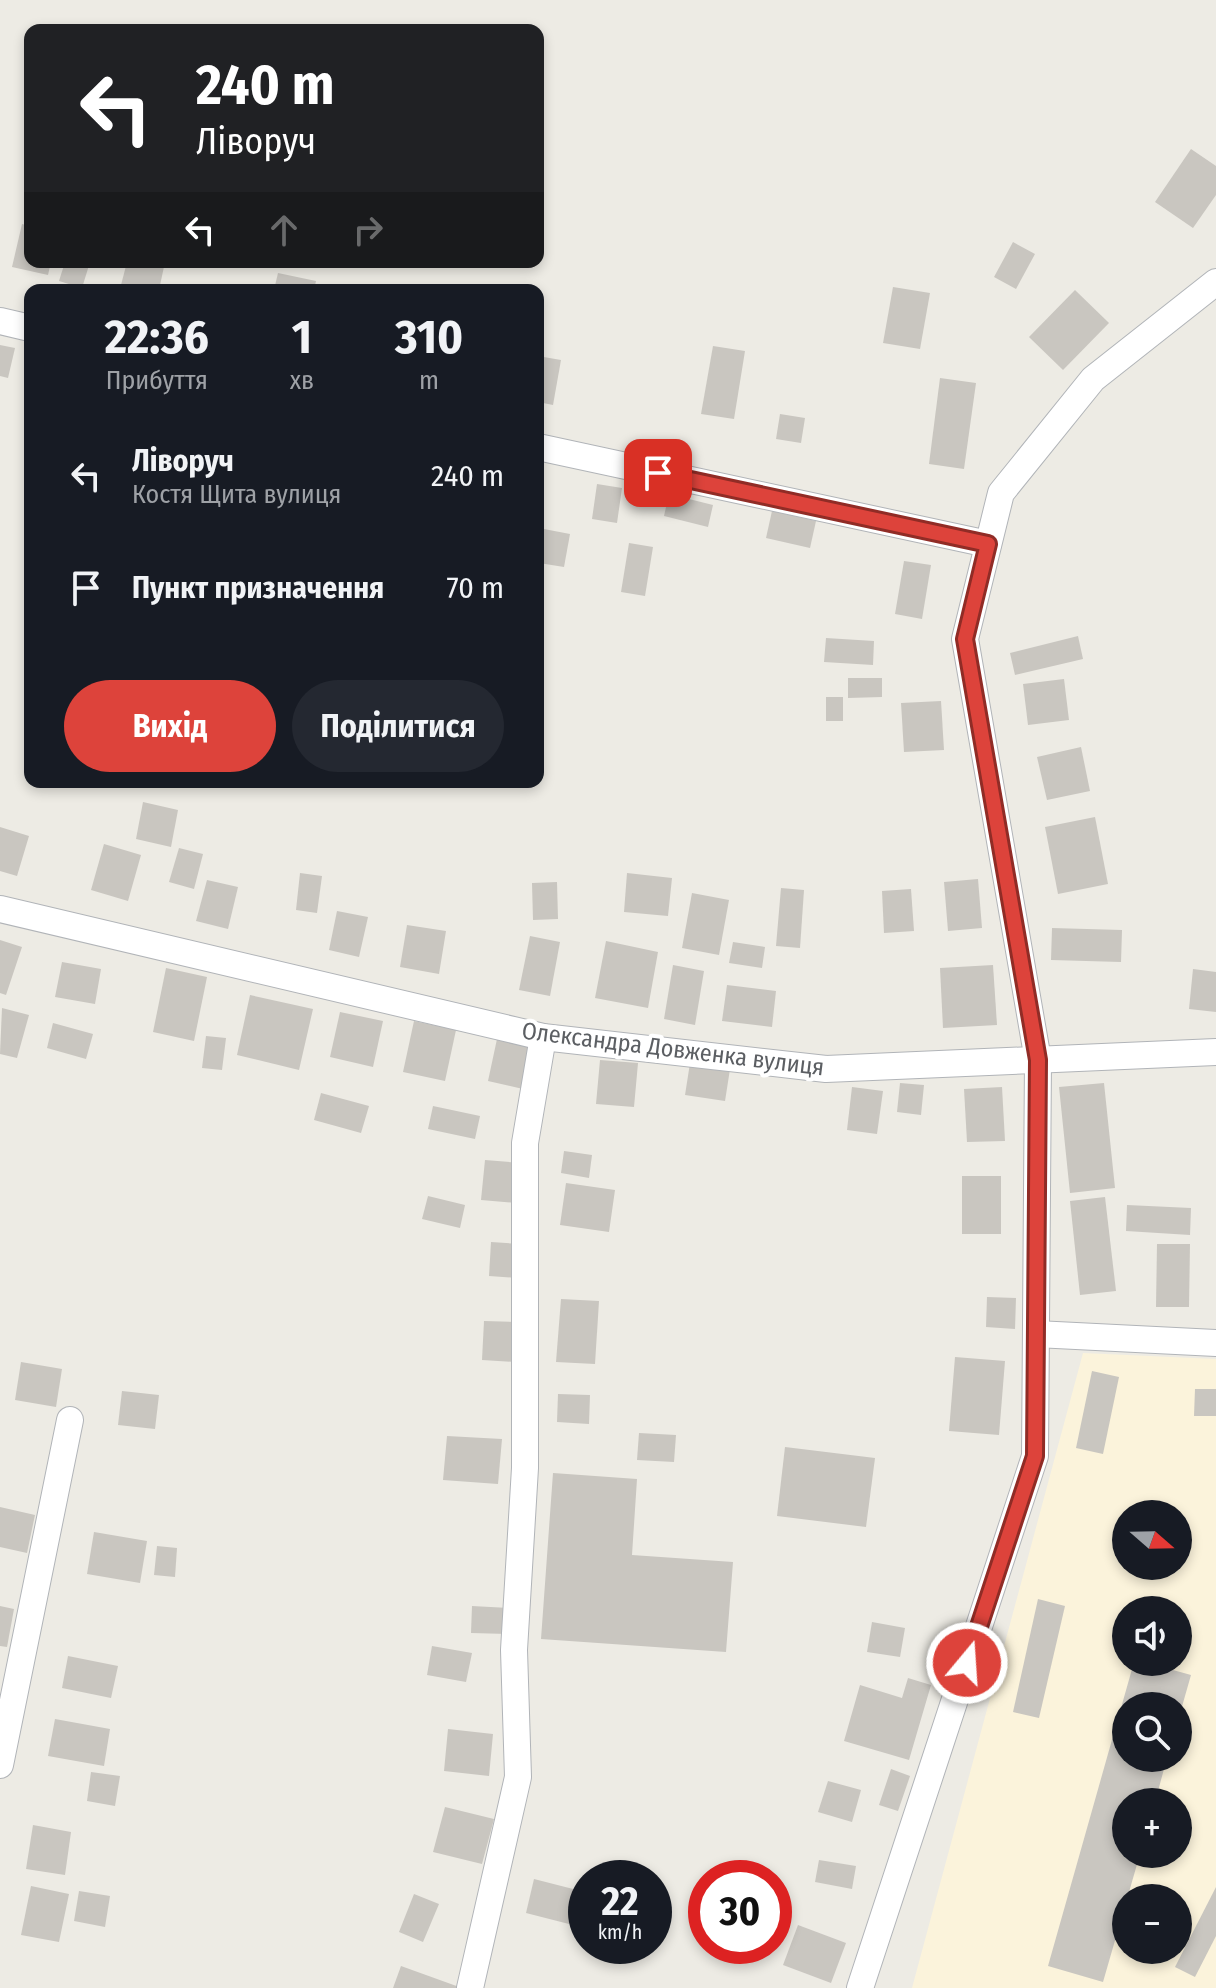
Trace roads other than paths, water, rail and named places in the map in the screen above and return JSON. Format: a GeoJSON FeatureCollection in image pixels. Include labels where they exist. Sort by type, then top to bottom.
{"type":"FeatureCollection","features":[{"type":"Feature","properties":{"kind":"street"},"geometry":{"type":"LineString","coordinates":[[860,1988],[1035,1456],[1038,1060],[965,639],[1001,493],[1093,379],[1216,282]]}},
{"type":"Feature","properties":{"kind":"street"},"geometry":{"type":"LineString","coordinates":[[0,321],[24,327]]}},
{"type":"Feature","properties":{"kind":"street"},"geometry":{"type":"LineString","coordinates":[[544,448],[988,544]]}},
{"type":"Feature","properties":{"kind":"street","name":"Олександра Довженка вулиця"},"geometry":{"type":"LineString","coordinates":[[0,909],[543,1037],[826,1069],[1216,1052]]}},
{"type":"Feature","properties":{"kind":"street"},"geometry":{"type":"LineString","coordinates":[[470,1988],[518,1777],[514,1650],[525,1468],[525,1143],[543,1037]]}},
{"type":"Feature","properties":{"kind":"street"},"geometry":{"type":"LineString","coordinates":[[1036,1334],[1216,1343]]}},
{"type":"Feature","properties":{"kind":"street"},"geometry":{"type":"LineString","coordinates":[[0,1765],[70,1420]]}}]}
